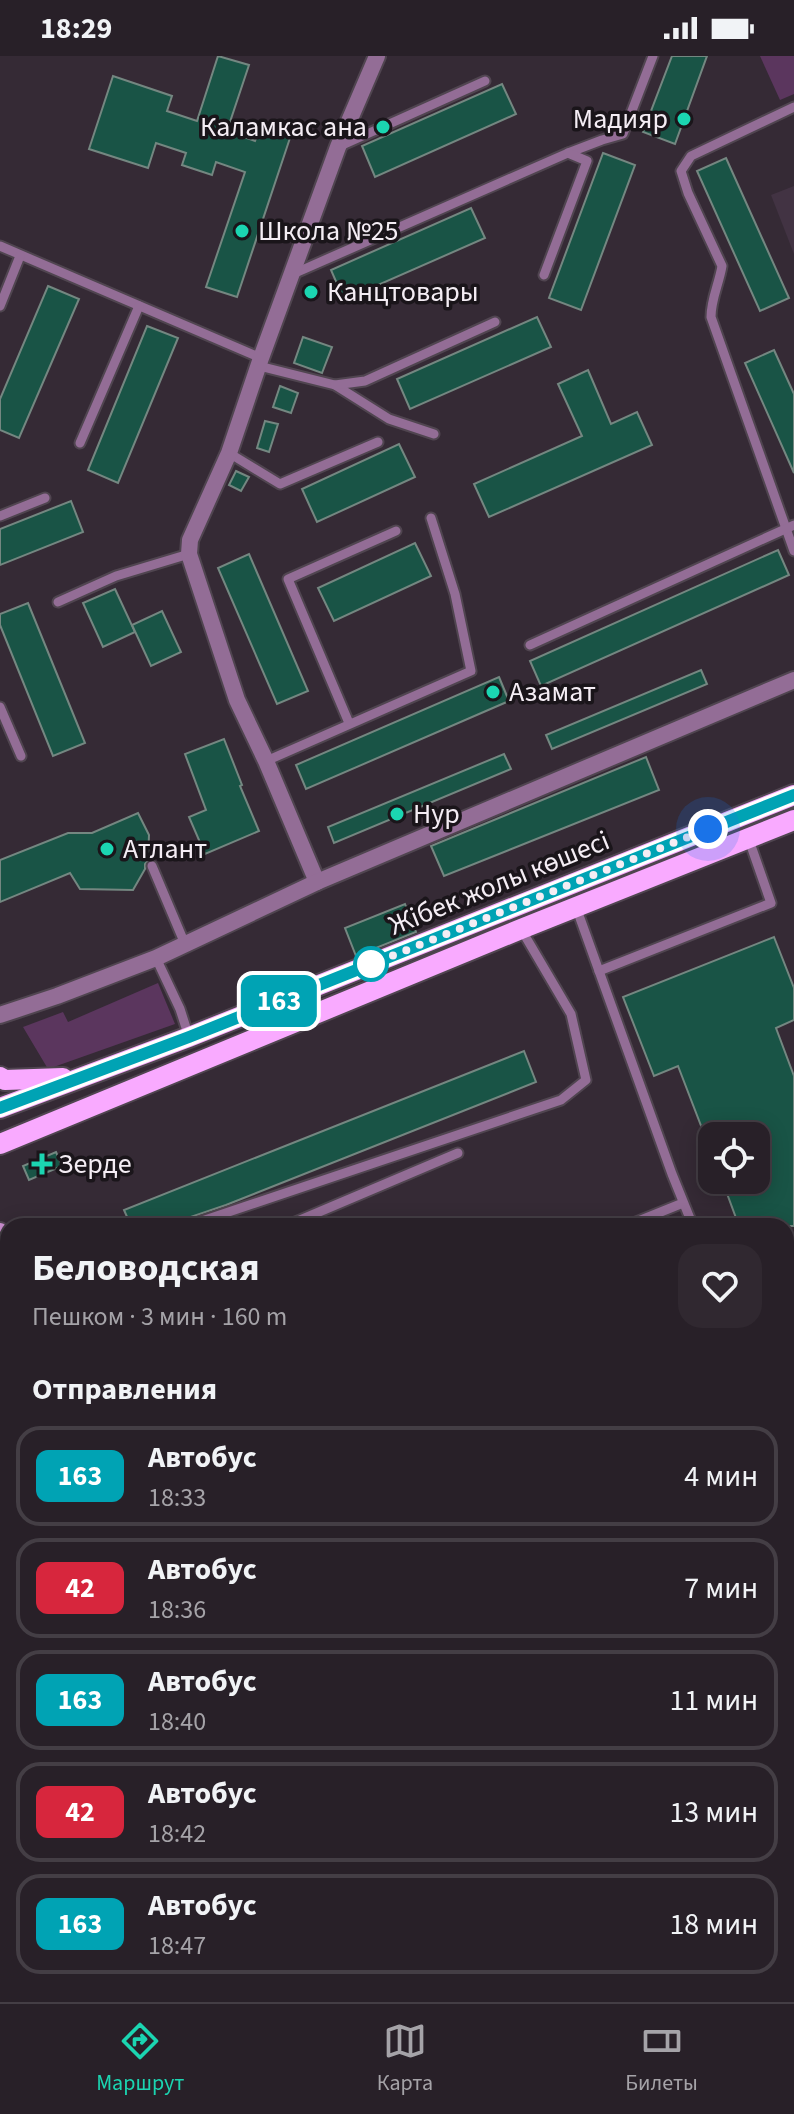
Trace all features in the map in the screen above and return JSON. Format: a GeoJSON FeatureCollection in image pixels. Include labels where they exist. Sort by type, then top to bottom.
{"type":"FeatureCollection","features":[{"type":"Feature","properties":{"kind":"main road","name":"Жібек жолы көшесі"},"geometry":{"type":"LineString","coordinates":[[0,1108],[189,1037],[794,795]]}},
{"type":"Feature","properties":{"kind":"main road","name":"Жібек жолы көшесі"},"geometry":{"type":"LineString","coordinates":[[0,1144],[794,820]]}},
{"type":"Feature","properties":{"kind":"main road"},"geometry":{"type":"LineString","coordinates":[[0,1077],[5,1080],[79,1078]]}},
{"type":"Feature","properties":{"kind":"street"},"geometry":{"type":"LineString","coordinates":[[317,882],[237,700],[189,554],[190,540],[229,453],[338,147],[377,56]]}},
{"type":"Feature","properties":{"kind":"street"},"geometry":{"type":"LineString","coordinates":[[0,1015],[156,958],[317,882],[794,680]]}},
{"type":"Feature","properties":{"kind":"lane"},"geometry":{"type":"LineString","coordinates":[[293,274],[568,153],[623,134],[653,56]]}},
{"type":"Feature","properties":{"kind":"lane"},"geometry":{"type":"LineString","coordinates":[[338,147],[485,81]]}},
{"type":"Feature","properties":{"kind":"lane"},"geometry":{"type":"LineString","coordinates":[[794,107],[691,156],[681,171],[722,266],[711,302],[711,317],[789,527],[794,551]]}},
{"type":"Feature","properties":{"kind":"lane"},"geometry":{"type":"LineString","coordinates":[[544,275],[587,161],[568,153]]}},
{"type":"Feature","properties":{"kind":"lane"},"geometry":{"type":"LineString","coordinates":[[0,246],[260,362],[335,385],[389,419],[434,434]]}},
{"type":"Feature","properties":{"kind":"lane"},"geometry":{"type":"LineString","coordinates":[[0,306],[20,256]]}},
{"type":"Feature","properties":{"kind":"lane"},"geometry":{"type":"LineString","coordinates":[[80,443],[139,306]]}},
{"type":"Feature","properties":{"kind":"lane"},"geometry":{"type":"LineString","coordinates":[[335,385],[365,381],[495,322]]}},
{"type":"Feature","properties":{"kind":"lane"},"geometry":{"type":"LineString","coordinates":[[229,453],[280,484],[378,442]]}},
{"type":"Feature","properties":{"kind":"lane"},"geometry":{"type":"LineString","coordinates":[[0,516],[45,498]]}},
{"type":"Feature","properties":{"kind":"lane"},"geometry":{"type":"LineString","coordinates":[[266,761],[471,671],[455,594],[431,518]]}},
{"type":"Feature","properties":{"kind":"lane"},"geometry":{"type":"LineString","coordinates":[[530,645],[789,527]]}},
{"type":"Feature","properties":{"kind":"lane"},"geometry":{"type":"LineString","coordinates":[[349,723],[288,579],[396,531]]}},
{"type":"Feature","properties":{"kind":"lane"},"geometry":{"type":"LineString","coordinates":[[58,602],[116,576],[189,554]]}},
{"type":"Feature","properties":{"kind":"lane"},"geometry":{"type":"LineString","coordinates":[[0,707],[21,756]]}},
{"type":"Feature","properties":{"kind":"lane"},"geometry":{"type":"LineString","coordinates":[[599,971],[771,903],[748,839]]}},
{"type":"Feature","properties":{"kind":"lane"},"geometry":{"type":"LineString","coordinates":[[152,866],[185,944]]}},
{"type":"Feature","properties":{"kind":"lane"},"geometry":{"type":"LineString","coordinates":[[576,907],[690,1218]]}},
{"type":"Feature","properties":{"kind":"lane"},"geometry":{"type":"LineString","coordinates":[[211,1218],[561,1100],[586,1080],[571,1014],[521,929]]}},
{"type":"Feature","properties":{"kind":"lane"},"geometry":{"type":"LineString","coordinates":[[156,958],[180,1009],[189,1037]]}},
{"type":"Feature","properties":{"kind":"lane"},"geometry":{"type":"LineString","coordinates":[[305,1218],[458,1153]]}},
{"type":"Feature","properties":{"kind":"lane"},"geometry":{"type":"LineString","coordinates":[[646,1218],[683,1203]]}},
{"type":"Feature","properties":{"kind":"shaded area"},"geometry":{"type":"Polygon","coordinates":[[[760,56],[794,56],[794,94],[780,100],[760,56]]]}},
{"type":"Feature","properties":{"kind":"shaded area"},"geometry":{"type":"Polygon","coordinates":[[[794,186],[794,254],[771,195],[794,186]]]}},
{"type":"Feature","properties":{"kind":"shaded area"},"geometry":{"type":"Polygon","coordinates":[[[158,983],[175,1024],[48,1069],[23,1027],[63,1012],[68,1022],[158,983]]]}},
{"type":"Feature","properties":{"kind":"building","name":"Школа №25"},"geometry":{"type":"Polygon","coordinates":[[[218,56],[249,65],[227,131],[255,141],[260,128],[290,138],[237,297],[206,287],[245,172],[216,162],[212,175],[182,165],[186,153],[156,143],[148,168],[89,149],[113,76],[172,96],[167,111],[197,121],[218,56]]]}},
{"type":"Feature","properties":{"kind":"building"},"geometry":{"type":"Polygon","coordinates":[[[672,56],[707,56],[675,144],[643,132],[672,56]]]}},
{"type":"Feature","properties":{"kind":"building"},"geometry":{"type":"Polygon","coordinates":[[[502,84],[516,114],[375,177],[362,146],[502,84]]]}},
{"type":"Feature","properties":{"kind":"building"},"geometry":{"type":"Polygon","coordinates":[[[603,153],[635,165],[581,310],[549,298],[603,153]]]}},
{"type":"Feature","properties":{"kind":"building"},"geometry":{"type":"Polygon","coordinates":[[[726,158],[789,298],[760,311],[697,171],[726,158]]]}},
{"type":"Feature","properties":{"kind":"building"},"geometry":{"type":"Polygon","coordinates":[[[471,208],[485,238],[344,300],[331,270],[471,208]]]}},
{"type":"Feature","properties":{"kind":"building"},"geometry":{"type":"Polygon","coordinates":[[[48,286],[79,299],[19,438],[0,430],[0,399],[48,286]]]}},
{"type":"Feature","properties":{"kind":"building"},"geometry":{"type":"Polygon","coordinates":[[[537,317],[551,347],[410,409],[397,379],[537,317]]]}},
{"type":"Feature","properties":{"kind":"building"},"geometry":{"type":"Polygon","coordinates":[[[147,326],[178,338],[118,483],[88,470],[147,326]]]}},
{"type":"Feature","properties":{"kind":"building"},"geometry":{"type":"Polygon","coordinates":[[[303,337],[332,347],[322,373],[294,363],[303,337]]]}},
{"type":"Feature","properties":{"kind":"building"},"geometry":{"type":"Polygon","coordinates":[[[774,350],[794,394],[794,473],[745,363],[774,350]]]}},
{"type":"Feature","properties":{"kind":"building"},"geometry":{"type":"Polygon","coordinates":[[[588,370],[611,424],[637,412],[652,445],[489,517],[474,484],[582,436],[558,384],[588,370]]]}},
{"type":"Feature","properties":{"kind":"building"},"geometry":{"type":"Polygon","coordinates":[[[280,386],[298,393],[291,413],[273,407],[280,386]]]}},
{"type":"Feature","properties":{"kind":"building"},"geometry":{"type":"Polygon","coordinates":[[[265,421],[278,424],[269,452],[257,448],[265,421]]]}},
{"type":"Feature","properties":{"kind":"building"},"geometry":{"type":"Polygon","coordinates":[[[399,444],[415,477],[317,522],[302,489],[399,444]]]}},
{"type":"Feature","properties":{"kind":"building"},"geometry":{"type":"Polygon","coordinates":[[[236,471],[249,477],[241,491],[229,485],[236,471]]]}},
{"type":"Feature","properties":{"kind":"building"},"geometry":{"type":"Polygon","coordinates":[[[71,501],[83,532],[0,565],[0,529],[71,501]]]}},
{"type":"Feature","properties":{"kind":"building"},"geometry":{"type":"Polygon","coordinates":[[[415,543],[431,576],[334,621],[318,588],[415,543]]]}},
{"type":"Feature","properties":{"kind":"building"},"geometry":{"type":"Polygon","coordinates":[[[778,550],[789,575],[541,686],[530,661],[778,550]]]}},
{"type":"Feature","properties":{"kind":"building"},"geometry":{"type":"Polygon","coordinates":[[[249,554],[308,691],[277,704],[218,568],[249,554]]]}},
{"type":"Feature","properties":{"kind":"building"},"geometry":{"type":"Polygon","coordinates":[[[115,589],[135,632],[103,647],[83,603],[115,589]]]}},
{"type":"Feature","properties":{"kind":"building"},"geometry":{"type":"Polygon","coordinates":[[[28,603],[85,743],[53,756],[0,625],[0,614],[28,603]]]}},
{"type":"Feature","properties":{"kind":"building"},"geometry":{"type":"Polygon","coordinates":[[[162,611],[181,652],[151,666],[132,625],[162,611]]]}},
{"type":"Feature","properties":{"kind":"building"},"geometry":{"type":"Polygon","coordinates":[[[701,670],[707,684],[552,749],[546,735],[701,670]]]}},
{"type":"Feature","properties":{"kind":"building"},"geometry":{"type":"Polygon","coordinates":[[[499,677],[509,701],[306,789],[296,765],[499,677]]]}},
{"type":"Feature","properties":{"kind":"building"},"geometry":{"type":"Polygon","coordinates":[[[224,739],[259,831],[205,854],[189,817],[206,810],[185,754],[224,739]]]}},
{"type":"Feature","properties":{"kind":"building"},"geometry":{"type":"Polygon","coordinates":[[[504,754],[511,769],[334,843],[328,827],[504,754]]]}},
{"type":"Feature","properties":{"kind":"building"},"geometry":{"type":"Polygon","coordinates":[[[646,757],[659,790],[444,876],[431,846],[646,757]]]}},
{"type":"Feature","properties":{"kind":"building","name":"Атлант"},"geometry":{"type":"Polygon","coordinates":[[[138,813],[149,835],[148,860],[133,890],[80,889],[70,873],[0,902],[0,860],[68,833],[92,833],[138,813]]]}},
{"type":"Feature","properties":{"kind":"building"},"geometry":{"type":"Polygon","coordinates":[[[405,904],[416,932],[356,956],[345,928],[405,904]]]}},
{"type":"Feature","properties":{"kind":"building"},"geometry":{"type":"Polygon","coordinates":[[[774,937],[794,988],[794,1020],[776,1028],[794,1076],[794,1218],[736,1218],[727,1194],[770,1194],[770,1122],[700,1122],[678,1066],[654,1076],[623,997],[774,937]]]}},
{"type":"Feature","properties":{"kind":"building"},"geometry":{"type":"Polygon","coordinates":[[[524,1051],[536,1082],[188,1218],[128,1218],[124,1210],[524,1051]]]}},
{"type":"Feature","properties":{"kind":"building"},"geometry":{"type":"Polygon","coordinates":[[[56,1152],[62,1166],[29,1180],[23,1166],[56,1152]]]}},
{"type":"Feature","properties":{"kind":"bus line","name":"163"},"geometry":{"type":"LineString","coordinates":[[0,1108],[189,1037],[794,795]]}},
{"type":"Feature","properties":{"kind":"place","name":"Мадияр"},"geometry":{"type":"Point","coordinates":[684,119]}},
{"type":"Feature","properties":{"kind":"place","name":"Каламкас ана"},"geometry":{"type":"Point","coordinates":[383,127]}},
{"type":"Feature","properties":{"kind":"place","name":"Школа №25"},"geometry":{"type":"Point","coordinates":[242,231]}},
{"type":"Feature","properties":{"kind":"place","name":"Канцтовары"},"geometry":{"type":"Point","coordinates":[311,292]}},
{"type":"Feature","properties":{"kind":"place","name":"Азамат"},"geometry":{"type":"Point","coordinates":[493,692]}},
{"type":"Feature","properties":{"kind":"place","name":"Нур"},"geometry":{"type":"Point","coordinates":[397,814]}},
{"type":"Feature","properties":{"kind":"place","name":"Атлант"},"geometry":{"type":"Point","coordinates":[107,849]}},
{"type":"Feature","properties":{"kind":"place","name":"Зерде"},"geometry":{"type":"Point","coordinates":[42,1164]}},
{"type":"Feature","properties":{"kind":"route"},"geometry":{"type":"LineString","coordinates":[[371,964],[362,968],[708,829]]}}]}
